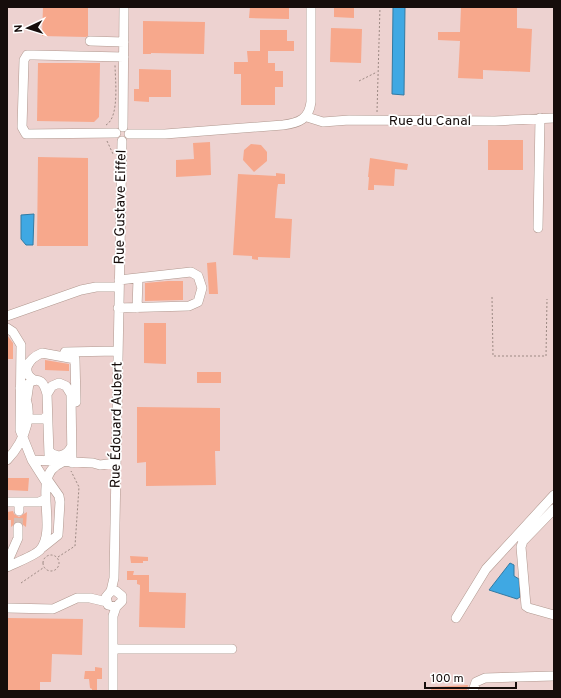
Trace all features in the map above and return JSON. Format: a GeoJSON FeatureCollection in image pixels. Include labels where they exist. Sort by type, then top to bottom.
{"type":"FeatureCollection","features":[{"type":"Feature","properties":{"kind":"street"},"geometry":{"type":"LineString","coordinates":[[122,131],[120,57],[124,42],[124,7]]}},
{"type":"Feature","properties":{"kind":"street"},"geometry":{"type":"LineString","coordinates":[[305,118],[311,102],[311,7]]}},
{"type":"Feature","properties":{"kind":"street"},"geometry":{"type":"LineString","coordinates":[[90,41],[124,42]]}},
{"type":"Feature","properties":{"kind":"street","name":"Rue du Canal"},"geometry":{"type":"LineString","coordinates":[[120,57],[27,55],[24,60],[22,127],[26,134],[105,133],[122,131],[165,134],[289,124],[305,118],[323,122],[350,120],[495,120],[554,118]]}},
{"type":"Feature","properties":{"kind":"street"},"geometry":{"type":"LineString","coordinates":[[538,228],[540,118]]}},
{"type":"Feature","properties":{"kind":"street","name":"Rue Gustave Eiffel"},"geometry":{"type":"LineString","coordinates":[[119,280],[122,141],[117,138],[122,131]]}},
{"type":"Feature","properties":{"kind":"street"},"geometry":{"type":"LineString","coordinates":[[7,316],[81,290],[119,280],[191,272],[198,276],[202,288],[198,302],[189,306],[118,308]]}},
{"type":"Feature","properties":{"kind":"street"},"geometry":{"type":"LineString","coordinates":[[137,308],[138,279]]}},
{"type":"Feature","properties":{"kind":"street","name":"Rue Édouard Aubert"},"geometry":{"type":"LineString","coordinates":[[114,591],[119,280]]}},
{"type":"Feature","properties":{"kind":"street"},"geometry":{"type":"LineString","coordinates":[[7,328],[19,340],[24,365],[28,375],[34,380],[39,380],[44,384],[47,394],[49,455],[63,462]]}},
{"type":"Feature","properties":{"kind":"street"},"geometry":{"type":"LineString","coordinates":[[65,352],[118,351]]}},
{"type":"Feature","properties":{"kind":"street"},"geometry":{"type":"LineString","coordinates":[[21,352],[32,358]]}},
{"type":"Feature","properties":{"kind":"street"},"geometry":{"type":"LineString","coordinates":[[7,567],[39,551],[58,535],[59,496],[32,460],[20,430],[20,388],[24,365],[32,358],[42,353],[75,359],[77,408],[71,414]]}},
{"type":"Feature","properties":{"kind":"street"},"geometry":{"type":"LineString","coordinates":[[7,460],[23,440],[27,419],[27,397],[29,383],[34,380]]}},
{"type":"Feature","properties":{"kind":"street"},"geometry":{"type":"LineString","coordinates":[[39,551],[46,539],[46,499],[49,471],[54,465],[63,462],[71,447],[71,394],[66,386],[59,383],[52,386],[47,394]]}},
{"type":"Feature","properties":{"kind":"street"},"geometry":{"type":"LineString","coordinates":[[20,388],[27,397]]}},
{"type":"Feature","properties":{"kind":"street"},"geometry":{"type":"LineString","coordinates":[[27,419],[43,419],[48,416]]}},
{"type":"Feature","properties":{"kind":"street"},"geometry":{"type":"LineString","coordinates":[[27,419],[43,422],[48,426]]}},
{"type":"Feature","properties":{"kind":"street"},"geometry":{"type":"LineString","coordinates":[[49,450],[51,453],[58,456],[66,454],[71,447]]}},
{"type":"Feature","properties":{"kind":"street"},"geometry":{"type":"LineString","coordinates":[[32,460],[93,463],[100,465],[116,463]]}},
{"type":"Feature","properties":{"kind":"street"},"geometry":{"type":"LineString","coordinates":[[456,618],[486,569],[554,495]]}},
{"type":"Feature","properties":{"kind":"street"},"geometry":{"type":"LineString","coordinates":[[7,502],[19,507],[46,499]]}},
{"type":"Feature","properties":{"kind":"street"},"geometry":{"type":"LineString","coordinates":[[554,509],[523,541],[520,551],[526,606],[554,615]]}},
{"type":"Feature","properties":{"kind":"street"},"geometry":{"type":"LineString","coordinates":[[7,563],[18,538],[18,527]]}},
{"type":"Feature","properties":{"kind":"street"},"geometry":{"type":"LineString","coordinates":[[111,607],[122,601],[122,596],[114,591],[107,595],[111,607],[114,649],[113,691]]}},
{"type":"Feature","properties":{"kind":"street"},"geometry":{"type":"LineString","coordinates":[[7,608],[53,609],[77,598],[90,598],[111,607]]}},
{"type":"Feature","properties":{"kind":"street"},"geometry":{"type":"LineString","coordinates":[[114,649],[232,649]]}},
{"type":"Feature","properties":{"kind":"street"},"geometry":{"type":"LineString","coordinates":[[473,691],[476,682],[485,678],[554,676]]}},
{"type":"Feature","properties":{"kind":"path"},"geometry":{"type":"LineString","coordinates":[[377,121],[377,71],[380,7]]}},
{"type":"Feature","properties":{"kind":"path"},"geometry":{"type":"LineString","coordinates":[[114,155],[105,139],[105,126],[110,123],[115,110],[120,57]]}},
{"type":"Feature","properties":{"kind":"path"},"geometry":{"type":"LineString","coordinates":[[359,81],[377,71]]}},
{"type":"Feature","properties":{"kind":"path"},"geometry":{"type":"LineString","coordinates":[[492,297],[493,356],[546,356],[547,299]]}},
{"type":"Feature","properties":{"kind":"path"},"geometry":{"type":"LineString","coordinates":[[58,558],[75,546],[79,487],[63,462]]}},
{"type":"Feature","properties":{"kind":"path"},"geometry":{"type":"LineString","coordinates":[[53,554],[60,562],[56,570],[48,571],[44,567],[43,562],[47,555],[53,554]]}},
{"type":"Feature","properties":{"kind":"path"},"geometry":{"type":"LineString","coordinates":[[21,583],[44,567]]}},
{"type":"Feature","properties":{"kind":"shaded area"},"geometry":{"type":"Polygon","coordinates":[[[7,7],[554,7],[554,691],[7,691],[7,7]]]}},
{"type":"Feature","properties":{"kind":"water"},"geometry":{"type":"Polygon","coordinates":[[[393,7],[405,7],[404,95],[392,94],[393,7]]]}},
{"type":"Feature","properties":{"kind":"water"},"geometry":{"type":"Polygon","coordinates":[[[34,214],[33,245],[26,245],[21,239],[21,215],[34,214]]]}},
{"type":"Feature","properties":{"kind":"water"},"geometry":{"type":"Polygon","coordinates":[[[510,563],[514,565],[514,576],[519,579],[520,597],[517,599],[489,590],[510,563]]]}},
{"type":"Feature","properties":{"kind":"building"},"geometry":{"type":"Polygon","coordinates":[[[43,7],[88,7],[88,36],[42,36],[43,7]]]}},
{"type":"Feature","properties":{"kind":"building"},"geometry":{"type":"Polygon","coordinates":[[[250,7],[289,7],[289,19],[249,18],[250,7]]]}},
{"type":"Feature","properties":{"kind":"building"},"geometry":{"type":"Polygon","coordinates":[[[334,7],[354,7],[354,18],[334,17],[334,7]]]}},
{"type":"Feature","properties":{"kind":"building"},"geometry":{"type":"Polygon","coordinates":[[[461,7],[517,7],[517,28],[532,29],[530,72],[483,70],[483,79],[458,78],[460,41],[438,40],[438,32],[460,32],[461,7]]]}},
{"type":"Feature","properties":{"kind":"building"},"geometry":{"type":"Polygon","coordinates":[[[143,21],[205,22],[204,54],[143,54],[143,21]]]}},
{"type":"Feature","properties":{"kind":"building"},"geometry":{"type":"Polygon","coordinates":[[[331,28],[362,29],[361,63],[330,62],[331,28]]]}},
{"type":"Feature","properties":{"kind":"building"},"geometry":{"type":"Polygon","coordinates":[[[260,30],[287,30],[287,41],[294,41],[294,51],[268,51],[268,63],[275,63],[275,71],[283,71],[283,87],[275,87],[275,105],[241,105],[241,74],[234,74],[234,62],[248,62],[247,51],[260,51],[260,30]]]}},
{"type":"Feature","properties":{"kind":"building"},"geometry":{"type":"Polygon","coordinates":[[[38,63],[100,63],[99,117],[94,122],[37,121],[38,63]]]}},
{"type":"Feature","properties":{"kind":"building"},"geometry":{"type":"Polygon","coordinates":[[[139,69],[171,70],[171,97],[149,97],[149,102],[134,101],[134,89],[139,89],[139,69]]]}},
{"type":"Feature","properties":{"kind":"building"},"geometry":{"type":"Polygon","coordinates":[[[488,140],[523,140],[523,170],[488,170],[488,140]]]}},
{"type":"Feature","properties":{"kind":"building"},"geometry":{"type":"Polygon","coordinates":[[[210,142],[211,175],[176,177],[176,160],[194,159],[193,143],[210,142]]]}},
{"type":"Feature","properties":{"kind":"building"},"geometry":{"type":"Polygon","coordinates":[[[251,144],[261,145],[267,152],[267,161],[254,172],[243,160],[244,150],[251,144]]]}},
{"type":"Feature","properties":{"kind":"building"},"geometry":{"type":"Polygon","coordinates":[[[38,157],[88,158],[88,246],[37,246],[38,157]]]}},
{"type":"Feature","properties":{"kind":"building"},"geometry":{"type":"Polygon","coordinates":[[[370,158],[408,164],[407,170],[395,169],[394,186],[374,185],[374,190],[368,190],[370,158]]]}},
{"type":"Feature","properties":{"kind":"building"},"geometry":{"type":"Polygon","coordinates":[[[276,173],[285,174],[285,184],[278,184],[275,218],[292,219],[290,258],[258,257],[258,260],[252,259],[252,256],[233,255],[238,174],[276,176],[276,173]]]}},
{"type":"Feature","properties":{"kind":"building"},"geometry":{"type":"Polygon","coordinates":[[[216,262],[218,294],[209,294],[207,263],[216,262]]]}},
{"type":"Feature","properties":{"kind":"building"},"geometry":{"type":"Polygon","coordinates":[[[183,281],[183,300],[145,301],[145,283],[183,281]]]}},
{"type":"Feature","properties":{"kind":"building"},"geometry":{"type":"Polygon","coordinates":[[[144,323],[166,323],[166,364],[144,363],[144,323]]]}},
{"type":"Feature","properties":{"kind":"building"},"geometry":{"type":"Polygon","coordinates":[[[7,335],[13,343],[13,359],[8,359],[7,335]]]}},
{"type":"Feature","properties":{"kind":"building"},"geometry":{"type":"Polygon","coordinates":[[[45,360],[69,364],[69,371],[45,370],[45,360]]]}},
{"type":"Feature","properties":{"kind":"building"},"geometry":{"type":"Polygon","coordinates":[[[197,372],[221,372],[221,383],[197,383],[197,372]]]}},
{"type":"Feature","properties":{"kind":"building"},"geometry":{"type":"Polygon","coordinates":[[[137,407],[220,408],[220,451],[215,451],[216,485],[146,486],[146,462],[137,463],[137,407]]]}},
{"type":"Feature","properties":{"kind":"building"},"geometry":{"type":"Polygon","coordinates":[[[7,478],[29,478],[28,491],[7,490],[7,478]]]}},
{"type":"Feature","properties":{"kind":"building"},"geometry":{"type":"Polygon","coordinates":[[[13,511],[14,514],[19,517],[27,512],[26,527],[18,521],[11,527],[11,520],[7,520],[7,512],[13,511]]]}},
{"type":"Feature","properties":{"kind":"building"},"geometry":{"type":"Polygon","coordinates":[[[130,556],[148,557],[148,561],[143,561],[143,563],[131,563],[130,556]]]}},
{"type":"Feature","properties":{"kind":"building"},"geometry":{"type":"Polygon","coordinates":[[[127,571],[134,571],[133,575],[149,575],[149,592],[186,593],[185,628],[139,627],[140,585],[137,584],[137,580],[127,580],[127,571]]]}},
{"type":"Feature","properties":{"kind":"building"},"geometry":{"type":"Polygon","coordinates":[[[7,618],[83,619],[82,655],[52,654],[51,682],[40,682],[40,691],[7,691],[7,618]]]}},
{"type":"Feature","properties":{"kind":"building"},"geometry":{"type":"Polygon","coordinates":[[[95,667],[102,668],[102,679],[97,679],[97,691],[92,691],[90,688],[89,679],[84,679],[85,671],[95,671],[95,667]]]}},
{"type":"Feature","properties":{"kind":"building"},"geometry":{"type":"Polygon","coordinates":[[[468,685],[467,691],[431,691],[431,687],[468,685]]]}},
{"type":"Feature","properties":{"kind":"tunnel"},"geometry":{"type":"LineString","coordinates":[[18,527],[19,511]]}}]}
